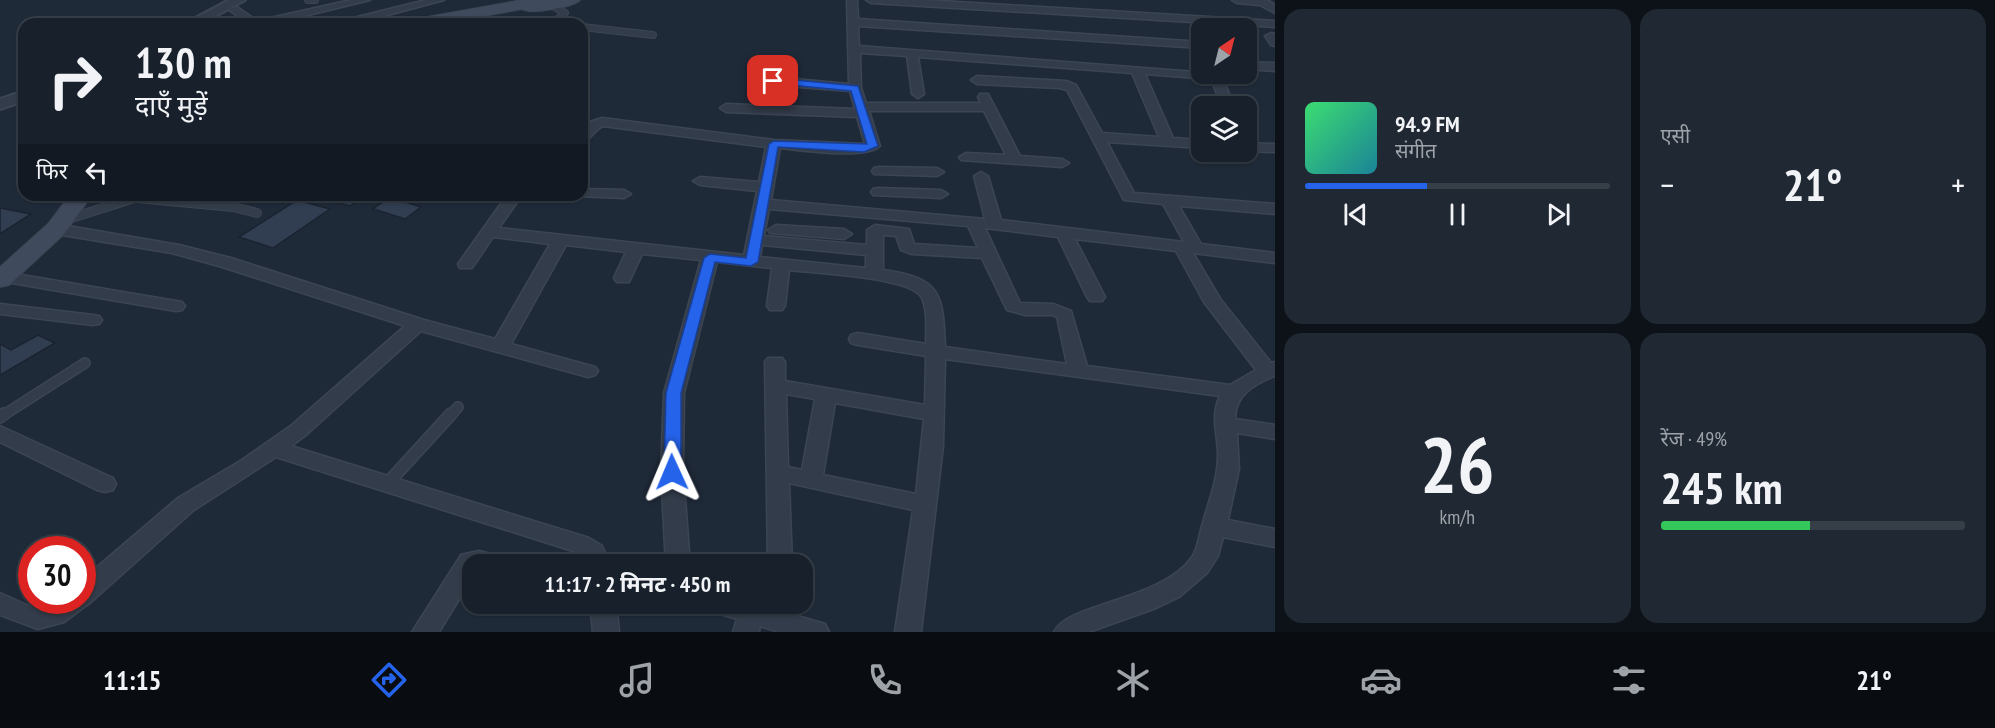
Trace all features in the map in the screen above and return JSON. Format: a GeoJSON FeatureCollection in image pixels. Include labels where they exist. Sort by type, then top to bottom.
{"type":"FeatureCollection","features":[{"type":"Feature","properties":{"kind":"main road"},"geometry":{"type":"LineString","coordinates":[[452,18],[573,0]]}},
{"type":"Feature","properties":{"kind":"main road"},"geometry":{"type":"LineString","coordinates":[[475,18],[548,2]]}},
{"type":"Feature","properties":{"kind":"main road"},"geometry":{"type":"LineString","coordinates":[[2,279],[60,225],[77,201]]}},
{"type":"Feature","properties":{"kind":"street"},"geometry":{"type":"LineString","coordinates":[[204,18],[249,0]]}},
{"type":"Feature","properties":{"kind":"street"},"geometry":{"type":"LineString","coordinates":[[282,18],[367,0],[396,12]]}},
{"type":"Feature","properties":{"kind":"street"},"geometry":{"type":"LineString","coordinates":[[588,131],[592,126],[602,122],[774,144],[871,148],[873,144],[855,88],[852,0]]}},
{"type":"Feature","properties":{"kind":"street"},"geometry":{"type":"LineString","coordinates":[[871,0],[1042,5],[1275,24]]}},
{"type":"Feature","properties":{"kind":"street"},"geometry":{"type":"LineString","coordinates":[[1237,0],[1263,2],[1275,10]]}},
{"type":"Feature","properties":{"kind":"street"},"geometry":{"type":"LineString","coordinates":[[344,4],[369,18],[431,1]]}},
{"type":"Feature","properties":{"kind":"street"},"geometry":{"type":"LineString","coordinates":[[212,18],[236,4]]}},
{"type":"Feature","properties":{"kind":"street"},"geometry":{"type":"LineString","coordinates":[[236,4],[250,18]]}},
{"type":"Feature","properties":{"kind":"street"},"geometry":{"type":"LineString","coordinates":[[1042,5],[1062,50]]}},
{"type":"Feature","properties":{"kind":"street"},"geometry":{"type":"LineString","coordinates":[[295,15],[300,18]]}},
{"type":"Feature","properties":{"kind":"street"},"geometry":{"type":"LineString","coordinates":[[853,22],[1062,50],[1137,70],[1191,73]]}},
{"type":"Feature","properties":{"kind":"street"},"geometry":{"type":"LineString","coordinates":[[853,50],[1029,62],[1062,50],[1191,45]]}},
{"type":"Feature","properties":{"kind":"street"},"geometry":{"type":"LineString","coordinates":[[912,53],[918,94]]}},
{"type":"Feature","properties":{"kind":"street"},"geometry":{"type":"LineString","coordinates":[[1029,62],[1037,83]]}},
{"type":"Feature","properties":{"kind":"street"},"geometry":{"type":"LineString","coordinates":[[1257,66],[1275,68]]}},
{"type":"Feature","properties":{"kind":"street"},"geometry":{"type":"LineString","coordinates":[[1137,70],[1168,142]]}},
{"type":"Feature","properties":{"kind":"street"},"geometry":{"type":"LineString","coordinates":[[1015,160],[975,75],[1062,84],[1072,88],[1129,197],[1275,209]]}},
{"type":"Feature","properties":{"kind":"street"},"geometry":{"type":"LineString","coordinates":[[773,81],[855,88]]}},
{"type":"Feature","properties":{"kind":"street"},"geometry":{"type":"LineString","coordinates":[[0,104],[18,100]]}},
{"type":"Feature","properties":{"kind":"street"},"geometry":{"type":"LineString","coordinates":[[726,108],[862,110],[990,107]]}},
{"type":"Feature","properties":{"kind":"street"},"geometry":{"type":"LineString","coordinates":[[1098,137],[1191,143]]}},
{"type":"Feature","properties":{"kind":"street"},"geometry":{"type":"LineString","coordinates":[[751,262],[774,144]]}},
{"type":"Feature","properties":{"kind":"street"},"geometry":{"type":"LineString","coordinates":[[1257,147],[1275,148]]}},
{"type":"Feature","properties":{"kind":"street"},"geometry":{"type":"LineString","coordinates":[[966,157],[1062,163]]}},
{"type":"Feature","properties":{"kind":"street"},"geometry":{"type":"LineString","coordinates":[[879,171],[936,168],[946,219]]}},
{"type":"Feature","properties":{"kind":"street"},"geometry":{"type":"LineString","coordinates":[[981,176],[994,224]]}},
{"type":"Feature","properties":{"kind":"street"},"geometry":{"type":"LineString","coordinates":[[700,181],[766,187]]}},
{"type":"Feature","properties":{"kind":"street"},"geometry":{"type":"LineString","coordinates":[[878,192],[941,194]]}},
{"type":"Feature","properties":{"kind":"street"},"geometry":{"type":"LineString","coordinates":[[588,193],[624,194]]}},
{"type":"Feature","properties":{"kind":"street"},"geometry":{"type":"LineString","coordinates":[[466,264],[511,201]]}},
{"type":"Feature","properties":{"kind":"street"},"geometry":{"type":"LineString","coordinates":[[1067,632],[1076,626],[1128,608],[1180,585],[1192,575],[1206,556],[1227,474],[1228,445],[1225,409],[1233,392],[1271,370],[1214,302],[1169,202]]}},
{"type":"Feature","properties":{"kind":"street"},"geometry":{"type":"LineString","coordinates":[[763,204],[1063,231],[1275,258]]}},
{"type":"Feature","properties":{"kind":"street"},"geometry":{"type":"LineString","coordinates":[[974,222],[1015,308],[1063,312],[1078,370]]}},
{"type":"Feature","properties":{"kind":"street"},"geometry":{"type":"LineString","coordinates":[[60,225],[173,248],[225,262],[418,324],[588,370]]}},
{"type":"Feature","properties":{"kind":"street"},"geometry":{"type":"LineString","coordinates":[[874,274],[875,230],[897,230],[904,233],[908,247],[912,249],[988,253]]}},
{"type":"Feature","properties":{"kind":"street"},"geometry":{"type":"LineString","coordinates":[[1063,231],[1096,297]]}},
{"type":"Feature","properties":{"kind":"street"},"geometry":{"type":"LineString","coordinates":[[488,232],[710,258],[874,274],[910,281],[923,288],[931,297],[936,353],[935,414],[908,632]]}},
{"type":"Feature","properties":{"kind":"street"},"geometry":{"type":"LineString","coordinates":[[758,235],[844,234]]}},
{"type":"Feature","properties":{"kind":"street"},"geometry":{"type":"LineString","coordinates":[[758,235],[874,251]]}},
{"type":"Feature","properties":{"kind":"street"},"geometry":{"type":"LineString","coordinates":[[500,347],[561,239]]}},
{"type":"Feature","properties":{"kind":"street"},"geometry":{"type":"LineString","coordinates":[[623,278],[636,248]]}},
{"type":"Feature","properties":{"kind":"street"},"geometry":{"type":"LineString","coordinates":[[677,554],[672,472],[674,393],[710,258]]}},
{"type":"Feature","properties":{"kind":"street"},"geometry":{"type":"LineString","coordinates":[[776,306],[781,265]]}},
{"type":"Feature","properties":{"kind":"street"},"geometry":{"type":"LineString","coordinates":[[2,279],[176,306]]}},
{"type":"Feature","properties":{"kind":"street"},"geometry":{"type":"LineString","coordinates":[[0,309],[93,320]]}},
{"type":"Feature","properties":{"kind":"street"},"geometry":{"type":"LineString","coordinates":[[96,583],[186,504],[275,449],[299,430],[418,324]]}},
{"type":"Feature","properties":{"kind":"street"},"geometry":{"type":"LineString","coordinates":[[858,339],[936,353],[1233,392]]}},
{"type":"Feature","properties":{"kind":"street"},"geometry":{"type":"LineString","coordinates":[[775,362],[780,554]]}},
{"type":"Feature","properties":{"kind":"street"},"geometry":{"type":"LineString","coordinates":[[776,386],[935,414]]}},
{"type":"Feature","properties":{"kind":"street"},"geometry":{"type":"LineString","coordinates":[[811,480],[826,395]]}},
{"type":"Feature","properties":{"kind":"street"},"geometry":{"type":"LineString","coordinates":[[1225,424],[1275,432]]}},
{"type":"Feature","properties":{"kind":"street"},"geometry":{"type":"LineString","coordinates":[[0,433],[105,484]]}},
{"type":"Feature","properties":{"kind":"street"},"geometry":{"type":"LineString","coordinates":[[275,449],[581,544],[594,554]]}},
{"type":"Feature","properties":{"kind":"street"},"geometry":{"type":"LineString","coordinates":[[778,473],[924,504]]}},
{"type":"Feature","properties":{"kind":"street"},"geometry":{"type":"LineString","coordinates":[[1213,526],[1275,538]]}},
{"type":"Feature","properties":{"kind":"street"},"geometry":{"type":"LineString","coordinates":[[425,632],[462,574]]}},
{"type":"Feature","properties":{"kind":"street"},"geometry":{"type":"LineString","coordinates":[[0,603],[18,613]]}},
{"type":"Feature","properties":{"kind":"street"},"geometry":{"type":"LineString","coordinates":[[21,614],[28,618],[43,619],[57,614]]}},
{"type":"Feature","properties":{"kind":"street"},"geometry":{"type":"LineString","coordinates":[[604,614],[606,632]]}},
{"type":"Feature","properties":{"kind":"street"},"geometry":{"type":"LineString","coordinates":[[735,614],[748,622],[777,614]]}},
{"type":"Feature","properties":{"kind":"street"},"geometry":{"type":"LineString","coordinates":[[783,614],[816,632]]}},
{"type":"Feature","properties":{"kind":"lane"},"geometry":{"type":"LineString","coordinates":[[308,0],[315,0]]}},
{"type":"Feature","properties":{"kind":"lane"},"geometry":{"type":"LineString","coordinates":[[548,2],[565,13],[559,18]]}},
{"type":"Feature","properties":{"kind":"lane"},"geometry":{"type":"LineString","coordinates":[[588,28],[652,35]]}},
{"type":"Feature","properties":{"kind":"lane"},"geometry":{"type":"LineString","coordinates":[[60,225],[125,201]]}},
{"type":"Feature","properties":{"kind":"lane"},"geometry":{"type":"LineString","coordinates":[[182,201],[233,207],[257,213]]}},
{"type":"Feature","properties":{"kind":"lane"},"geometry":{"type":"LineString","coordinates":[[0,417],[85,363]]}},
{"type":"Feature","properties":{"kind":"lane"},"geometry":{"type":"LineString","coordinates":[[387,484],[458,407]]}},
{"type":"Feature","properties":{"kind":"building"},"geometry":{"type":"Polygon","coordinates":[[[295,201],[330,209],[273,248],[239,237],[295,201]]]}},
{"type":"Feature","properties":{"kind":"building"},"geometry":{"type":"Polygon","coordinates":[[[331,201],[357,201],[350,206],[331,201]]]}},
{"type":"Feature","properties":{"kind":"building"},"geometry":{"type":"Polygon","coordinates":[[[384,201],[402,201],[421,207],[405,219],[373,209],[384,201]]]}},
{"type":"Feature","properties":{"kind":"building"},"geometry":{"type":"Polygon","coordinates":[[[0,208],[31,214],[0,234],[0,208]]]}},
{"type":"Feature","properties":{"kind":"building"},"geometry":{"type":"Polygon","coordinates":[[[38,335],[55,343],[0,375],[0,344],[11,350],[38,335]]]}},
{"type":"Feature","properties":{"kind":"route"},"geometry":{"type":"LineString","coordinates":[[672,472],[674,393],[710,258],[751,262],[774,144],[864,149],[873,146],[855,88],[773,81]]}}]}
